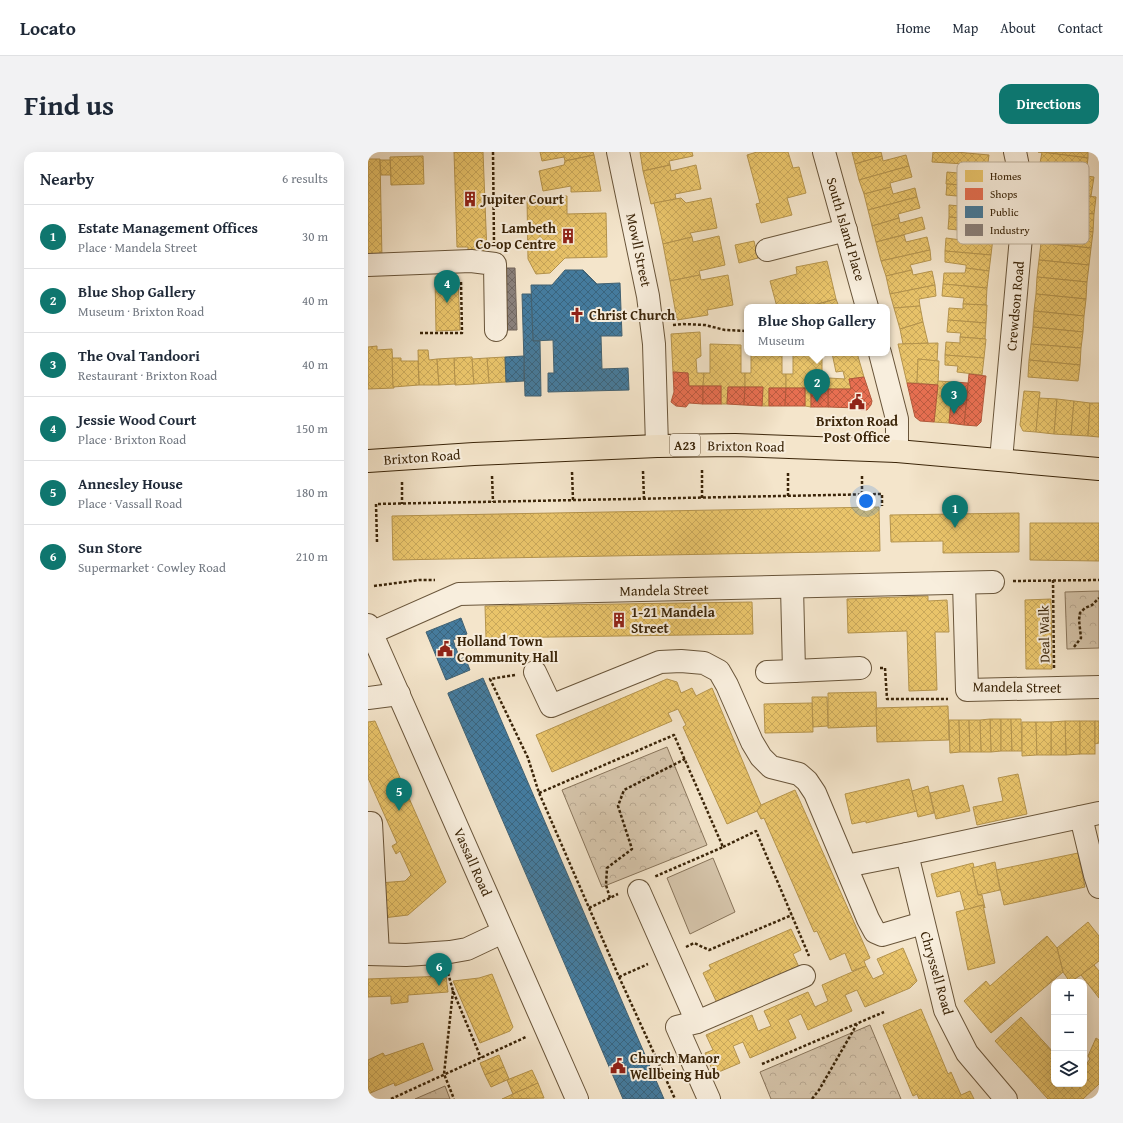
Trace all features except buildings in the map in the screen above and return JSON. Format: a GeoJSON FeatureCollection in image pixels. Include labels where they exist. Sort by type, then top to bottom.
{"type":"FeatureCollection","features":[{"type":"Feature","properties":{"kind":"highway","name":"Brixton Road"},"geometry":{"type":"LineString","coordinates":[[368,461],[474,454],[657,446],[735,445],[897,451],[1099,469]]}},
{"type":"Feature","properties":{"kind":"street","name":"Mowll Street"},"geometry":{"type":"LineString","coordinates":[[618,152],[648,296],[654,344],[657,446]]}},
{"type":"Feature","properties":{"kind":"street","name":"South Island Place"},"geometry":{"type":"LineString","coordinates":[[824,152],[866,304]]}},
{"type":"Feature","properties":{"kind":"street","name":"Crewdson Road"},"geometry":{"type":"LineString","coordinates":[[1015,152],[1017,162]]}},
{"type":"Feature","properties":{"kind":"street"},"geometry":{"type":"LineString","coordinates":[[767,250],[846,230]]}},
{"type":"Feature","properties":{"kind":"street","name":"Crewdson Road"},"geometry":{"type":"LineString","coordinates":[[1001,460],[1020,244]]}},
{"type":"Feature","properties":{"kind":"street"},"geometry":{"type":"LineString","coordinates":[[368,265],[461,262],[495,264],[496,330]]}},
{"type":"Feature","properties":{"kind":"street"},"geometry":{"type":"LineString","coordinates":[[881,356],[895,408],[897,423],[897,451]]}},
{"type":"Feature","properties":{"kind":"street","name":"Mandela Street"},"geometry":{"type":"LineString","coordinates":[[370,629],[459,594],[993,582]]}},
{"type":"Feature","properties":{"kind":"street","name":"Mandela Street"},"geometry":{"type":"LineString","coordinates":[[964,583],[967,690],[1099,687]]}},
{"type":"Feature","properties":{"kind":"street"},"geometry":{"type":"LineString","coordinates":[[792,587],[794,671]]}},
{"type":"Feature","properties":{"kind":"street","name":"Vassall Road"},"geometry":{"type":"LineString","coordinates":[[370,629],[576,1099]]}},
{"type":"Feature","properties":{"kind":"street"},"geometry":{"type":"LineString","coordinates":[[535,672],[551,706],[660,662],[681,661],[704,663],[719,671],[727,684],[752,742],[761,757],[771,767],[799,774],[807,781],[815,792],[868,919],[875,932],[882,935],[923,923]]}},
{"type":"Feature","properties":{"kind":"street"},"geometry":{"type":"LineString","coordinates":[[767,672],[860,668]]}},
{"type":"Feature","properties":{"kind":"street"},"geometry":{"type":"LineString","coordinates":[[368,698],[399,694]]}},
{"type":"Feature","properties":{"kind":"street"},"geometry":{"type":"LineString","coordinates":[[856,864],[1090,815],[1095,875],[1099,887]]}},
{"type":"Feature","properties":{"kind":"street"},"geometry":{"type":"LineString","coordinates":[[368,824],[371,823],[373,954],[450,952],[467,949],[503,932]]}},
{"type":"Feature","properties":{"kind":"street","name":"Chryssell Road"},"geometry":{"type":"LineString","coordinates":[[907,854],[945,1010],[967,1053],[1006,1099]]}},
{"type":"Feature","properties":{"kind":"street"},"geometry":{"type":"LineString","coordinates":[[638,887],[698,1022]]}},
{"type":"Feature","properties":{"kind":"street"},"geometry":{"type":"LineString","coordinates":[[709,1099],[677,1027],[698,1022],[804,976]]}},
{"type":"Feature","properties":{"kind":"path"},"geometry":{"type":"LineString","coordinates":[[493,152],[495,264]]}},
{"type":"Feature","properties":{"kind":"path"},"geometry":{"type":"LineString","coordinates":[[420,333],[462,333],[461,262]]}},
{"type":"Feature","properties":{"kind":"path"},"geometry":{"type":"LineString","coordinates":[[670,326],[683,324],[705,325],[725,330],[744,331]]}},
{"type":"Feature","properties":{"kind":"path"},"geometry":{"type":"LineString","coordinates":[[702,470],[702,498]]}},
{"type":"Feature","properties":{"kind":"path"},"geometry":{"type":"LineString","coordinates":[[643,471],[644,499]]}},
{"type":"Feature","properties":{"kind":"path"},"geometry":{"type":"LineString","coordinates":[[572,472],[573,500]]}},
{"type":"Feature","properties":{"kind":"path"},"geometry":{"type":"LineString","coordinates":[[788,472],[788,496]]}},
{"type":"Feature","properties":{"kind":"path"},"geometry":{"type":"LineString","coordinates":[[492,476],[493,502]]}},
{"type":"Feature","properties":{"kind":"path"},"geometry":{"type":"LineString","coordinates":[[862,476],[862,494]]}},
{"type":"Feature","properties":{"kind":"path"},"geometry":{"type":"LineString","coordinates":[[402,482],[402,504]]}},
{"type":"Feature","properties":{"kind":"path"},"geometry":{"type":"LineString","coordinates":[[377,542],[376,504],[882,494],[882,506]]}},
{"type":"Feature","properties":{"kind":"path","name":"Deal Walk"},"geometry":{"type":"LineString","coordinates":[[1053,580],[1054,688]]}},
{"type":"Feature","properties":{"kind":"path"},"geometry":{"type":"LineString","coordinates":[[993,582],[1099,580]]}},
{"type":"Feature","properties":{"kind":"path"},"geometry":{"type":"LineString","coordinates":[[1074,648],[1081,638],[1079,620],[1080,613],[1099,598]]}},
{"type":"Feature","properties":{"kind":"path"},"geometry":{"type":"LineString","coordinates":[[860,668],[885,668],[887,699],[954,699],[967,690]]}},
{"type":"Feature","properties":{"kind":"path"},"geometry":{"type":"LineString","coordinates":[[535,672],[490,679],[528,758],[539,793],[619,977],[675,1099]]}},
{"type":"Feature","properties":{"kind":"path"},"geometry":{"type":"LineString","coordinates":[[539,793],[674,735],[724,847]]}},
{"type":"Feature","properties":{"kind":"path"},"geometry":{"type":"LineString","coordinates":[[610,898],[606,885],[607,868],[632,848],[618,806],[624,790],[685,759]]}},
{"type":"Feature","properties":{"kind":"path"},"geometry":{"type":"LineString","coordinates":[[589,908],[638,887],[756,831],[807,949],[814,970],[804,976]]}},
{"type":"Feature","properties":{"kind":"path"},"geometry":{"type":"LineString","coordinates":[[683,948],[694,943],[709,950],[792,915]]}},
{"type":"Feature","properties":{"kind":"path"},"geometry":{"type":"LineString","coordinates":[[619,977],[653,961]]}},
{"type":"Feature","properties":{"kind":"path"},"geometry":{"type":"LineString","coordinates":[[447,967],[453,991],[481,1058]]}},
{"type":"Feature","properties":{"kind":"path"},"geometry":{"type":"LineString","coordinates":[[453,991],[444,1074],[454,1099]]}},
{"type":"Feature","properties":{"kind":"path"},"geometry":{"type":"LineString","coordinates":[[762,1064],[884,1012]]}},
{"type":"Feature","properties":{"kind":"path"},"geometry":{"type":"LineString","coordinates":[[812,1099],[819,1090],[858,1023]]}},
{"type":"Feature","properties":{"kind":"path"},"geometry":{"type":"LineString","coordinates":[[391,1099],[526,1038]]}},
{"type":"Feature","properties":{"kind":"green space"},"geometry":{"type":"Polygon","coordinates":[[[1099,591],[1099,648],[1067,649],[1065,592],[1099,591]]]}},
{"type":"Feature","properties":{"kind":"green space"},"geometry":{"type":"Polygon","coordinates":[[[667,747],[707,845],[602,887],[562,790],[667,747]]]}},
{"type":"Feature","properties":{"kind":"green space"},"geometry":{"type":"Polygon","coordinates":[[[713,858],[735,912],[690,934],[667,878],[713,858]]]}},
{"type":"Feature","properties":{"kind":"green space"},"geometry":{"type":"Polygon","coordinates":[[[870,1025],[901,1099],[771,1099],[760,1072],[870,1025]]]}},
{"type":"Feature","properties":{"kind":"green space"},"geometry":{"type":"Polygon","coordinates":[[[445,1086],[450,1099],[415,1099],[445,1086]]]}},
{"type":"Feature","properties":{"kind":"place","name":"Jupiter Court"},"geometry":{"type":"Point","coordinates":[470,199]}},
{"type":"Feature","properties":{"kind":"place","name":"Lambeth Co-op Centre"},"geometry":{"type":"Point","coordinates":[568,236]}},
{"type":"Feature","properties":{"kind":"place","name":"Jessie Wood Court"},"geometry":{"type":"Point","coordinates":[447,303]}},
{"type":"Feature","properties":{"kind":"place","name":"Christ Church"},"geometry":{"type":"Point","coordinates":[577,315]}},
{"type":"Feature","properties":{"kind":"place","name":"Blue Shop Gallery"},"geometry":{"type":"Point","coordinates":[817,402]}},
{"type":"Feature","properties":{"kind":"place","name":"Brixton Road Post Office"},"geometry":{"type":"Point","coordinates":[857,402]}},
{"type":"Feature","properties":{"kind":"place","name":"The Oval Tandoori"},"geometry":{"type":"Point","coordinates":[954,414]}},
{"type":"Feature","properties":{"kind":"place","name":"Estate Management Offices"},"geometry":{"type":"Point","coordinates":[955,528]}},
{"type":"Feature","properties":{"kind":"place","name":"1-21 Mandela Street"},"geometry":{"type":"Point","coordinates":[619,620]}},
{"type":"Feature","properties":{"kind":"place","name":"Holland Town Community Hall"},"geometry":{"type":"Point","coordinates":[445,649]}},
{"type":"Feature","properties":{"kind":"place","name":"Annesley House"},"geometry":{"type":"Point","coordinates":[399,811]}},
{"type":"Feature","properties":{"kind":"place","name":"Sun Store"},"geometry":{"type":"Point","coordinates":[439,986]}},
{"type":"Feature","properties":{"kind":"place","name":"Church Manor Wellbeing Hub"},"geometry":{"type":"Point","coordinates":[618,1066]}}]}
